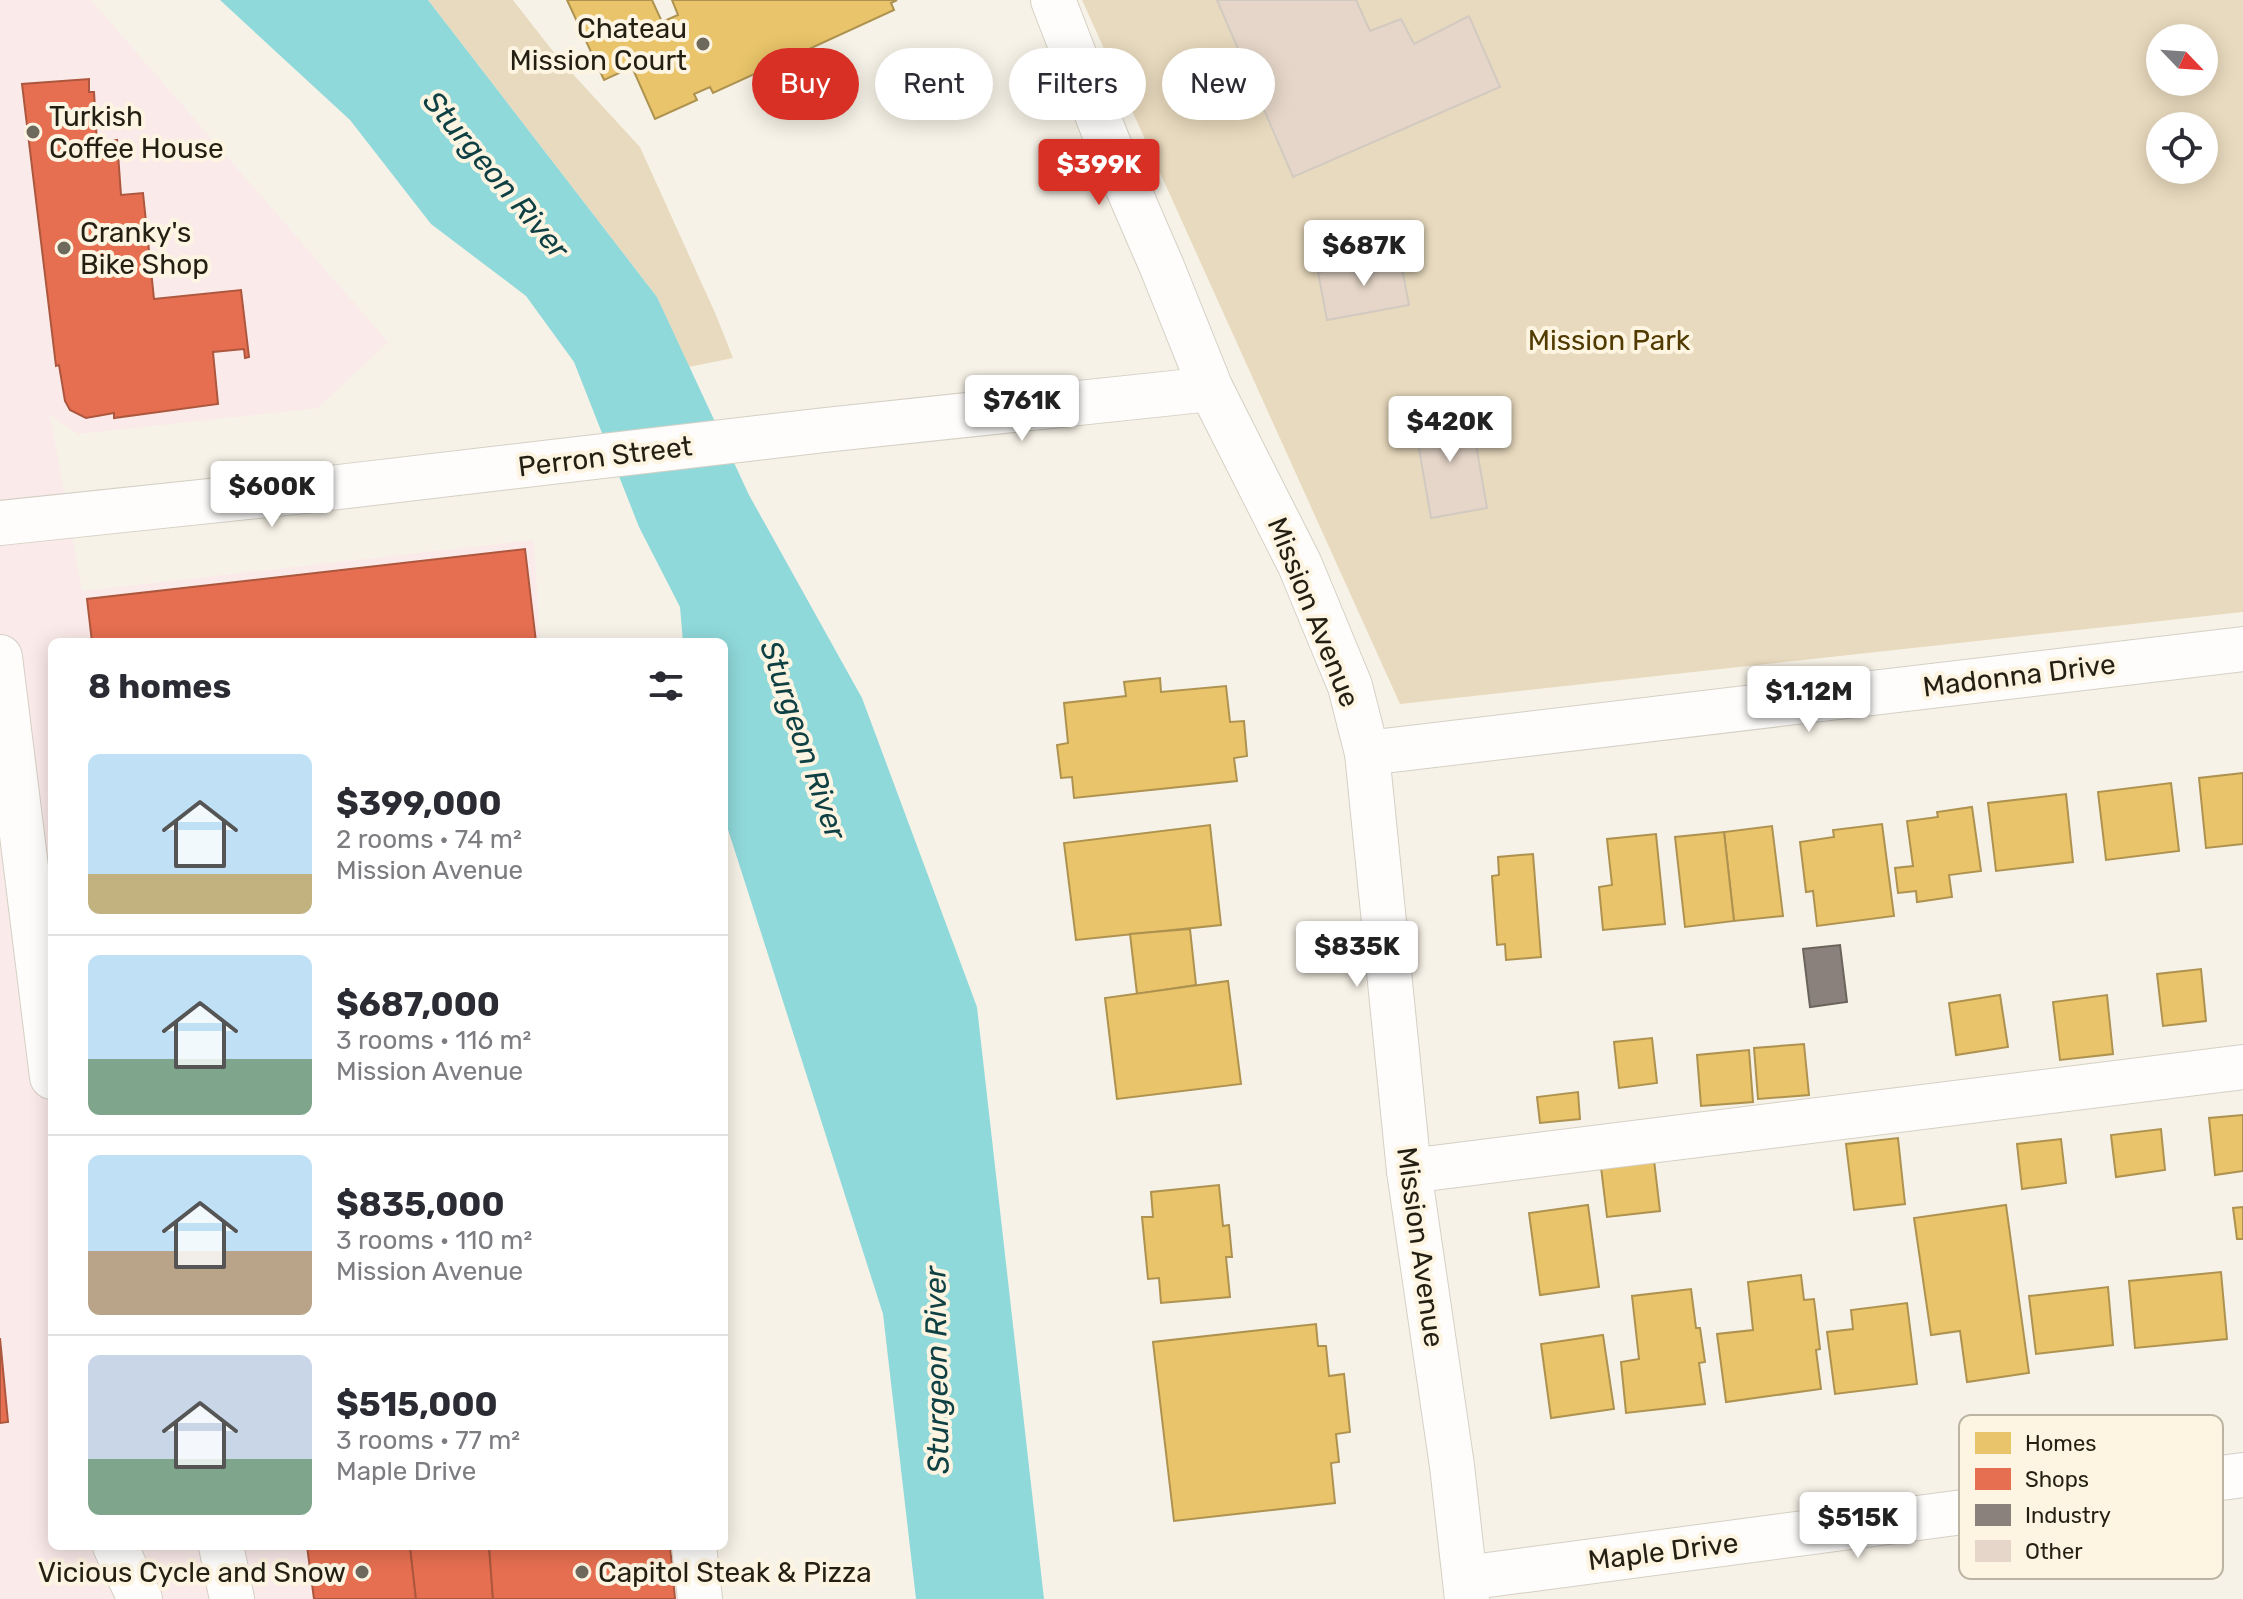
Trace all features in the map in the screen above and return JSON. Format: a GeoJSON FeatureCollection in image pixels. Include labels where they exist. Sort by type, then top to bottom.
{"type":"FeatureCollection","features":[{"type":"Feature","properties":{"kind":"street","name":"Mission Avenue"},"geometry":{"type":"LineString","coordinates":[[1053,0],[1107,140],[1211,389],[1300,565],[1350,686],[1367,753],[1409,1171],[1452,1466],[1466,1589]]}},
{"type":"Feature","properties":{"kind":"street","name":"Perron Street"},"geometry":{"type":"LineString","coordinates":[[0,523],[1211,389]]}},
{"type":"Feature","properties":{"kind":"street","name":"Madonna Drive"},"geometry":{"type":"LineString","coordinates":[[1367,753],[2243,649]]}},
{"type":"Feature","properties":{"kind":"street"},"geometry":{"type":"LineString","coordinates":[[0,657],[35,792],[48,1010]]}},
{"type":"Feature","properties":{"kind":"street"},"geometry":{"type":"LineString","coordinates":[[1409,1171],[2243,1067]]}},
{"type":"Feature","properties":{"kind":"street","name":"Maple Drive"},"geometry":{"type":"LineString","coordinates":[[2223,1478],[2243,1475]]}},
{"type":"Feature","properties":{"kind":"street","name":"Maple Drive"},"geometry":{"type":"LineString","coordinates":[[1466,1589],[1959,1517]]}},
{"type":"Feature","properties":{"kind":"street"},"geometry":{"type":"LineString","coordinates":[[104,1599],[115,1550]]}},
{"type":"Feature","properties":{"kind":"street"},"geometry":{"type":"LineString","coordinates":[[116,1550],[140,1599]]}},
{"type":"Feature","properties":{"kind":"street"},"geometry":{"type":"LineString","coordinates":[[222,1550],[232,1599]]}},
{"type":"Feature","properties":{"kind":"street"},"geometry":{"type":"LineString","coordinates":[[694,1550],[700,1599]]}},
{"type":"Feature","properties":{"kind":"shaded area"},"geometry":{"type":"Polygon","coordinates":[[[0,0],[91,0],[388,342],[318,408],[78,434],[50,415],[82,591],[534,540],[540,638],[48,638],[48,1550],[716,1550],[722,1599],[0,1599],[0,0]]]}},
{"type":"Feature","properties":{"kind":"green space"},"geometry":{"type":"Polygon","coordinates":[[[428,0],[513,0],[559,59],[640,147],[733,358],[689,367],[657,297],[428,0]]]}},
{"type":"Feature","properties":{"kind":"green space","name":"Mission Park"},"geometry":{"type":"Polygon","coordinates":[[[1082,0],[2243,0],[2243,612],[1400,704],[1136,120],[1146,120],[1146,48],[1104,48],[1082,0]]]}},
{"type":"Feature","properties":{"kind":"water","name":"Sturgeon River"},"geometry":{"type":"Polygon","coordinates":[[[220,0],[428,0],[657,297],[749,495],[862,698],[977,1007],[1044,1599],[916,1599],[883,1314],[728,830],[728,638],[683,638],[680,607],[639,527],[574,362],[526,296],[431,224],[350,120],[220,0]]]}},
{"type":"Feature","properties":{"kind":"building: Homes","name":"Chateau Mission Court"},"geometry":{"type":"Polygon","coordinates":[[[567,0],[652,0],[662,22],[678,15],[672,0],[897,0],[891,3],[894,10],[811,48],[752,48],[752,75],[713,93],[710,87],[694,94],[697,100],[655,119],[632,67],[604,80],[567,0]]]}},
{"type":"Feature","properties":{"kind":"building: Homes"},"geometry":{"type":"Polygon","coordinates":[[[1160,678],[1161,692],[1226,686],[1230,722],[1244,721],[1247,756],[1234,758],[1237,781],[1074,798],[1072,777],[1061,778],[1057,745],[1068,743],[1064,703],[1126,696],[1124,682],[1160,678]]]}},
{"type":"Feature","properties":{"kind":"building: Homes"},"geometry":{"type":"Polygon","coordinates":[[[2243,773],[2243,844],[2206,848],[2199,778],[2243,773]]]}},
{"type":"Feature","properties":{"kind":"building: Homes"},"geometry":{"type":"Polygon","coordinates":[[[2171,783],[2179,851],[2106,860],[2098,792],[2171,783]]]}},
{"type":"Feature","properties":{"kind":"building: Homes"},"geometry":{"type":"Polygon","coordinates":[[[2066,794],[2073,862],[1996,871],[1988,803],[2066,794]]]}},
{"type":"Feature","properties":{"kind":"building: Homes"},"geometry":{"type":"Polygon","coordinates":[[[1972,807],[1981,871],[1949,875],[1952,897],[1917,902],[1916,891],[1898,893],[1895,868],[1913,866],[1907,821],[1938,817],[1937,812],[1972,807]]]}},
{"type":"Feature","properties":{"kind":"building: Homes"},"geometry":{"type":"Polygon","coordinates":[[[1882,824],[1894,916],[1817,926],[1813,891],[1806,892],[1800,842],[1834,837],[1833,830],[1882,824]]]}},
{"type":"Feature","properties":{"kind":"building: Homes"},"geometry":{"type":"Polygon","coordinates":[[[1210,825],[1221,925],[1076,940],[1064,843],[1210,825]]]}},
{"type":"Feature","properties":{"kind":"building: Homes"},"geometry":{"type":"Polygon","coordinates":[[[1772,826],[1783,916],[1734,921],[1724,832],[1772,826]]]}},
{"type":"Feature","properties":{"kind":"building: Homes"},"geometry":{"type":"Polygon","coordinates":[[[1724,832],[1734,921],[1685,927],[1675,837],[1724,832]]]}},
{"type":"Feature","properties":{"kind":"building: Homes"},"geometry":{"type":"Polygon","coordinates":[[[1656,834],[1665,924],[1603,930],[1599,887],[1612,885],[1607,839],[1656,834]]]}},
{"type":"Feature","properties":{"kind":"building: Homes"},"geometry":{"type":"Polygon","coordinates":[[[1533,854],[1541,957],[1506,960],[1505,944],[1497,945],[1492,876],[1499,875],[1498,857],[1533,854]]]}},
{"type":"Feature","properties":{"kind":"building: Homes"},"geometry":{"type":"Polygon","coordinates":[[[1190,929],[1196,985],[1137,994],[1130,934],[1190,929]]]}},
{"type":"Feature","properties":{"kind":"building: Homes"},"geometry":{"type":"Polygon","coordinates":[[[2201,969],[2206,1021],[2163,1026],[2157,974],[2201,969]]]}},
{"type":"Feature","properties":{"kind":"building: Homes"},"geometry":{"type":"Polygon","coordinates":[[[1228,981],[1241,1084],[1117,1099],[1105,998],[1228,981]]]}},
{"type":"Feature","properties":{"kind":"building: Homes"},"geometry":{"type":"Polygon","coordinates":[[[2000,995],[2008,1047],[1956,1055],[1949,1003],[2000,995]]]}},
{"type":"Feature","properties":{"kind":"building: Homes"},"geometry":{"type":"Polygon","coordinates":[[[2107,995],[2113,1054],[2060,1060],[2053,1002],[2107,995]]]}},
{"type":"Feature","properties":{"kind":"building: Homes"},"geometry":{"type":"Polygon","coordinates":[[[1652,1038],[1657,1083],[1619,1088],[1614,1042],[1652,1038]]]}},
{"type":"Feature","properties":{"kind":"building: Homes"},"geometry":{"type":"Polygon","coordinates":[[[1804,1044],[1809,1095],[1758,1099],[1754,1048],[1804,1044]]]}},
{"type":"Feature","properties":{"kind":"building: Homes"},"geometry":{"type":"Polygon","coordinates":[[[1749,1050],[1753,1102],[1701,1106],[1697,1055],[1749,1050]]]}},
{"type":"Feature","properties":{"kind":"building: Homes"},"geometry":{"type":"Polygon","coordinates":[[[1578,1092],[1580,1119],[1540,1123],[1537,1097],[1578,1092]]]}},
{"type":"Feature","properties":{"kind":"building: Homes"},"geometry":{"type":"Polygon","coordinates":[[[2243,1115],[2243,1171],[2215,1175],[2209,1118],[2243,1115]]]}},
{"type":"Feature","properties":{"kind":"building: Homes"},"geometry":{"type":"Polygon","coordinates":[[[2161,1129],[2165,1170],[2116,1177],[2111,1135],[2161,1129]]]}},
{"type":"Feature","properties":{"kind":"building: Homes"},"geometry":{"type":"Polygon","coordinates":[[[1898,1138],[1905,1204],[1854,1210],[1846,1144],[1898,1138]]]}},
{"type":"Feature","properties":{"kind":"building: Homes"},"geometry":{"type":"Polygon","coordinates":[[[2061,1139],[2066,1183],[2022,1189],[2017,1144],[2061,1139]]]}},
{"type":"Feature","properties":{"kind":"building: Homes"},"geometry":{"type":"Polygon","coordinates":[[[1654,1160],[1660,1211],[1607,1217],[1601,1167],[1654,1160]]]}},
{"type":"Feature","properties":{"kind":"building: Homes"},"geometry":{"type":"Polygon","coordinates":[[[1219,1185],[1223,1226],[1229,1225],[1232,1257],[1226,1257],[1230,1297],[1161,1303],[1159,1278],[1148,1279],[1142,1217],[1153,1217],[1151,1192],[1219,1185]]]}},
{"type":"Feature","properties":{"kind":"building: Homes"},"geometry":{"type":"Polygon","coordinates":[[[1588,1205],[1599,1287],[1540,1295],[1529,1213],[1588,1205]]]}},
{"type":"Feature","properties":{"kind":"building: Homes"},"geometry":{"type":"Polygon","coordinates":[[[2006,1205],[2029,1373],[1967,1382],[1960,1331],[1931,1335],[1914,1218],[2006,1205]]]}},
{"type":"Feature","properties":{"kind":"building: Homes"},"geometry":{"type":"Polygon","coordinates":[[[2243,1207],[2243,1239],[2237,1239],[2233,1208],[2243,1207]]]}},
{"type":"Feature","properties":{"kind":"building: Homes"},"geometry":{"type":"Polygon","coordinates":[[[2221,1272],[2227,1339],[2135,1348],[2129,1281],[2221,1272]]]}},
{"type":"Feature","properties":{"kind":"building: Homes"},"geometry":{"type":"Polygon","coordinates":[[[1801,1275],[1804,1300],[1814,1299],[1821,1389],[1726,1402],[1717,1334],[1753,1330],[1748,1282],[1801,1275]]]}},
{"type":"Feature","properties":{"kind":"building: Homes"},"geometry":{"type":"Polygon","coordinates":[[[2108,1287],[2113,1345],[2036,1354],[2029,1296],[2108,1287]]]}},
{"type":"Feature","properties":{"kind":"building: Homes"},"geometry":{"type":"Polygon","coordinates":[[[1691,1289],[1696,1328],[1700,1328],[1705,1362],[1699,1363],[1705,1404],[1626,1413],[1621,1362],[1639,1359],[1632,1296],[1691,1289]]]}},
{"type":"Feature","properties":{"kind":"building: Homes"},"geometry":{"type":"Polygon","coordinates":[[[1907,1303],[1917,1384],[1835,1394],[1827,1332],[1853,1329],[1851,1310],[1907,1303]]]}},
{"type":"Feature","properties":{"kind":"building: Homes"},"geometry":{"type":"Polygon","coordinates":[[[1316,1324],[1318,1346],[1326,1346],[1329,1376],[1344,1374],[1350,1432],[1336,1434],[1339,1462],[1331,1463],[1335,1503],[1174,1521],[1153,1342],[1316,1324]]]}},
{"type":"Feature","properties":{"kind":"building: Homes"},"geometry":{"type":"Polygon","coordinates":[[[1603,1335],[1614,1409],[1551,1418],[1541,1344],[1603,1335]]]}},
{"type":"Feature","properties":{"kind":"building: Shops"},"geometry":{"type":"Polygon","coordinates":[[[89,79],[89,92],[94,92],[97,143],[117,140],[121,195],[143,193],[154,299],[241,290],[249,357],[245,358],[244,349],[213,352],[218,404],[114,418],[114,413],[86,418],[70,410],[65,401],[59,365],[56,366],[22,84],[89,79]]]}},
{"type":"Feature","properties":{"kind":"building: Shops"},"geometry":{"type":"Polygon","coordinates":[[[525,549],[536,638],[92,638],[87,599],[525,549]]]}},
{"type":"Feature","properties":{"kind":"building: Shops"},"geometry":{"type":"Polygon","coordinates":[[[0,1338],[8,1422],[0,1423],[0,1338]]]}},
{"type":"Feature","properties":{"kind":"building: Shops","name":"Vicious Cycle and Snow"},"geometry":{"type":"Polygon","coordinates":[[[308,1550],[410,1550],[416,1599],[314,1599],[308,1550]]]}},
{"type":"Feature","properties":{"kind":"building: Shops"},"geometry":{"type":"Polygon","coordinates":[[[410,1550],[489,1550],[493,1599],[416,1599],[410,1550]]]}},
{"type":"Feature","properties":{"kind":"building: Shops","name":"Capitol Steak & Pizza"},"geometry":{"type":"Polygon","coordinates":[[[489,1550],[670,1550],[675,1599],[493,1599],[489,1550]]]}},
{"type":"Feature","properties":{"kind":"building: Industry"},"geometry":{"type":"Polygon","coordinates":[[[1840,945],[1847,1002],[1810,1007],[1803,949],[1840,945]]]}},
{"type":"Feature","properties":{"kind":"building: Other"},"geometry":{"type":"Polygon","coordinates":[[[1217,0],[1356,0],[1370,31],[1401,19],[1414,44],[1469,16],[1500,87],[1293,177],[1269,120],[1275,120],[1275,48],[1238,48],[1217,0]]]}},
{"type":"Feature","properties":{"kind":"building: Other"},"geometry":{"type":"Polygon","coordinates":[[[1400,257],[1409,305],[1327,320],[1318,272],[1400,257]]]}},
{"type":"Feature","properties":{"kind":"building: Other"},"geometry":{"type":"Polygon","coordinates":[[[1470,410],[1487,508],[1431,518],[1414,420],[1470,410]]]}},
{"type":"Feature","properties":{"kind":"place","name":"Chateau Mission Court"},"geometry":{"type":"Point","coordinates":[703,44]}},
{"type":"Feature","properties":{"kind":"place","name":"Turkish Coffee House"},"geometry":{"type":"Point","coordinates":[33,132]}},
{"type":"Feature","properties":{"kind":"place","name":"Cranky's Bike Shop"},"geometry":{"type":"Point","coordinates":[64,248]}},
{"type":"Feature","properties":{"kind":"place","name":"Vicious Cycle and Snow"},"geometry":{"type":"Point","coordinates":[362,1572]}},
{"type":"Feature","properties":{"kind":"place","name":"Capitol Steak & Pizza"},"geometry":{"type":"Point","coordinates":[582,1572]}}]}
